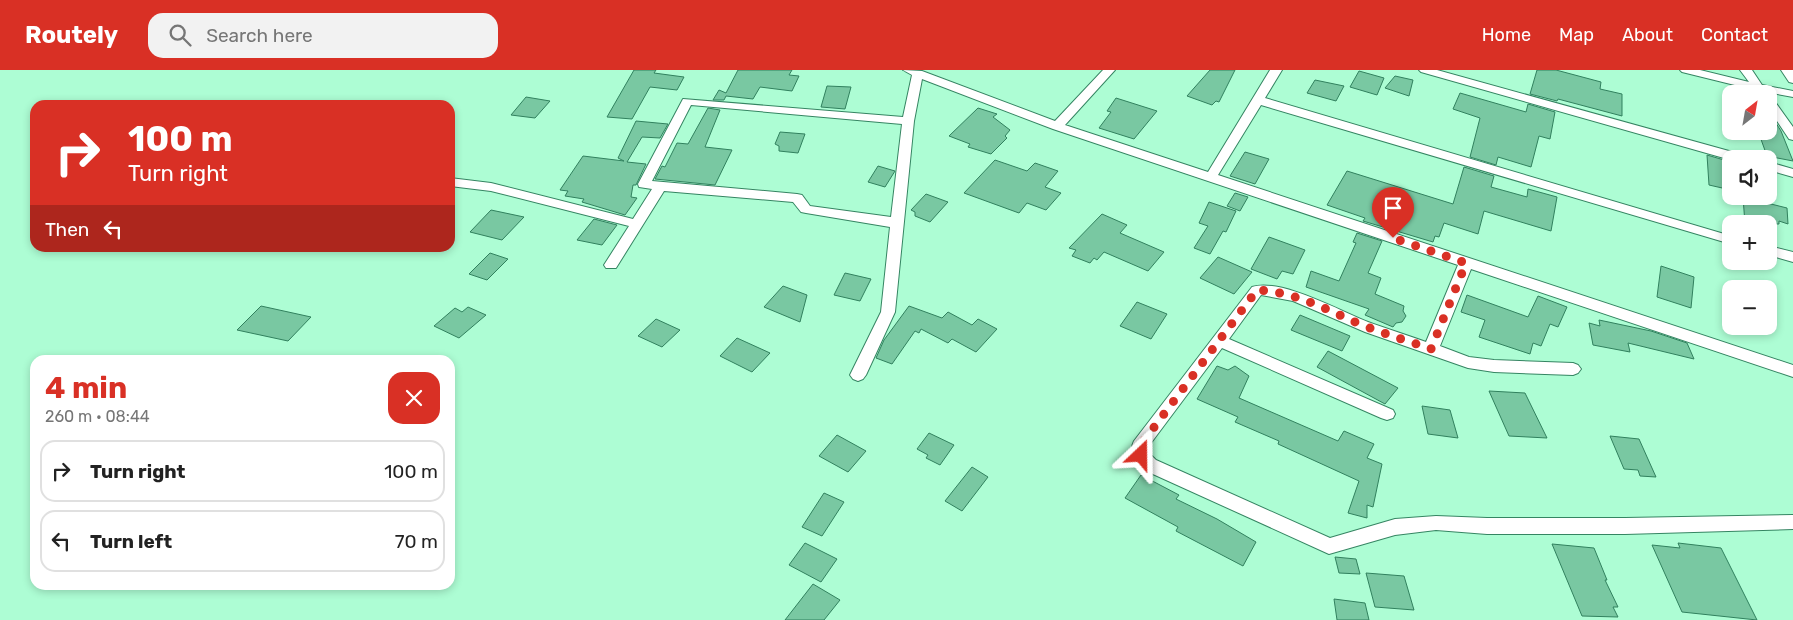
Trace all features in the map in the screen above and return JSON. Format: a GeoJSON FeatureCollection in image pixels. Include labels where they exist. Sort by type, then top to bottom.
{"type":"FeatureCollection","features":[{"type":"Feature","properties":{"kind":"street"},"geometry":{"type":"LineString","coordinates":[[1057,126],[1109,70]]}},
{"type":"Feature","properties":{"kind":"street"},"geometry":{"type":"LineString","coordinates":[[1211,177],[1276,70]]}},
{"type":"Feature","properties":{"kind":"street"},"geometry":{"type":"LineString","coordinates":[[1425,70],[1722,153]]}},
{"type":"Feature","properties":{"kind":"street"},"geometry":{"type":"LineString","coordinates":[[1686,70],[1740,85]]}},
{"type":"Feature","properties":{"kind":"street"},"geometry":{"type":"LineString","coordinates":[[1746,70],[1757,85]]}},
{"type":"Feature","properties":{"kind":"street"},"geometry":{"type":"LineString","coordinates":[[1787,70],[1793,80]]}},
{"type":"Feature","properties":{"kind":"street"},"geometry":{"type":"LineString","coordinates":[[858,375],[888,312],[913,72],[1057,126],[1793,371]]}},
{"type":"Feature","properties":{"kind":"street"},"geometry":{"type":"LineString","coordinates":[[1778,93],[1793,94]]}},
{"type":"Feature","properties":{"kind":"street"},"geometry":{"type":"LineString","coordinates":[[1258,100],[1722,237]]}},
{"type":"Feature","properties":{"kind":"street"},"geometry":{"type":"LineString","coordinates":[[897,220],[891,223],[806,209],[797,198],[660,187],[644,184],[687,101],[908,121]]}},
{"type":"Feature","properties":{"kind":"street"},"geometry":{"type":"LineString","coordinates":[[1778,114],[1793,136]]}},
{"type":"Feature","properties":{"kind":"street"},"geometry":{"type":"LineString","coordinates":[[1777,168],[1793,173]]}},
{"type":"Feature","properties":{"kind":"street"},"geometry":{"type":"LineString","coordinates":[[455,183],[491,187],[637,224]]}},
{"type":"Feature","properties":{"kind":"street"},"geometry":{"type":"LineString","coordinates":[[611,265],[660,187]]}},
{"type":"Feature","properties":{"kind":"street"},"geometry":{"type":"LineString","coordinates":[[1777,252],[1793,257]]}},
{"type":"Feature","properties":{"kind":"street"},"geometry":{"type":"LineString","coordinates":[[1431,349],[1466,263]]}},
{"type":"Feature","properties":{"kind":"street"},"geometry":{"type":"LineString","coordinates":[[1573,369],[1494,366],[1468,362],[1363,325],[1293,295],[1257,290],[1140,446],[1141,455],[1150,465],[1329,546],[1395,527],[1436,524],[1625,526],[1793,522]]}},
{"type":"Feature","properties":{"kind":"street"},"geometry":{"type":"LineString","coordinates":[[1220,341],[1387,414]]}},
{"type":"Feature","properties":{"kind":"building"},"geometry":{"type":"Polygon","coordinates":[[[634,70],[656,70],[654,73],[684,77],[677,90],[650,87],[632,119],[607,117],[634,70]]]}},
{"type":"Feature","properties":{"kind":"building"},"geometry":{"type":"Polygon","coordinates":[[[738,70],[792,70],[789,75],[799,76],[792,91],[760,87],[753,99],[726,96],[724,100],[713,100],[719,90],[726,93],[738,70]]]}},
{"type":"Feature","properties":{"kind":"building"},"geometry":{"type":"Polygon","coordinates":[[[1210,70],[1235,70],[1219,102],[1216,101],[1212,105],[1187,96],[1210,70]]]}},
{"type":"Feature","properties":{"kind":"building"},"geometry":{"type":"Polygon","coordinates":[[[1537,70],[1556,70],[1601,82],[1600,89],[1622,94],[1622,116],[1558,99],[1557,101],[1530,94],[1537,70]]]}},
{"type":"Feature","properties":{"kind":"building"},"geometry":{"type":"Polygon","coordinates":[[[1359,71],[1384,78],[1377,95],[1350,87],[1359,71]]]}},
{"type":"Feature","properties":{"kind":"building"},"geometry":{"type":"Polygon","coordinates":[[[1395,76],[1413,80],[1409,96],[1385,88],[1395,76]]]}},
{"type":"Feature","properties":{"kind":"building"},"geometry":{"type":"Polygon","coordinates":[[[1315,80],[1344,86],[1336,101],[1307,93],[1315,80]]]}},
{"type":"Feature","properties":{"kind":"building"},"geometry":{"type":"Polygon","coordinates":[[[827,86],[851,87],[845,109],[821,107],[827,86]]]}},
{"type":"Feature","properties":{"kind":"building"},"geometry":{"type":"Polygon","coordinates":[[[1460,93],[1526,112],[1528,104],[1555,112],[1550,139],[1539,136],[1531,167],[1498,157],[1496,165],[1470,157],[1480,118],[1453,109],[1460,93]]]}},
{"type":"Feature","properties":{"kind":"building"},"geometry":{"type":"Polygon","coordinates":[[[526,97],[550,101],[535,118],[511,115],[526,97]]]}},
{"type":"Feature","properties":{"kind":"building"},"geometry":{"type":"Polygon","coordinates":[[[1116,98],[1157,111],[1134,139],[1099,128],[1111,112],[1107,111],[1116,98]]]}},
{"type":"Feature","properties":{"kind":"building"},"geometry":{"type":"Polygon","coordinates":[[[708,108],[720,110],[705,147],[732,150],[715,185],[655,179],[662,166],[665,167],[677,143],[688,144],[708,108]]]}},
{"type":"Feature","properties":{"kind":"building"},"geometry":{"type":"Polygon","coordinates":[[[978,108],[997,114],[993,117],[1010,130],[1005,136],[1007,138],[991,154],[968,147],[970,144],[949,136],[978,108]]]}},
{"type":"Feature","properties":{"kind":"building"},"geometry":{"type":"Polygon","coordinates":[[[636,121],[668,124],[660,138],[642,137],[627,162],[646,164],[636,185],[633,185],[631,197],[637,198],[625,215],[582,202],[584,199],[565,196],[568,191],[560,190],[583,156],[624,161],[618,158],[636,121]]]}},
{"type":"Feature","properties":{"kind":"building"},"geometry":{"type":"Polygon","coordinates":[[[1778,126],[1793,161],[1777,158],[1777,150],[1765,150],[1761,140],[1778,140],[1778,126]]]}},
{"type":"Feature","properties":{"kind":"building"},"geometry":{"type":"Polygon","coordinates":[[[780,132],[805,134],[798,153],[779,151],[779,146],[775,144],[780,132]]]}},
{"type":"Feature","properties":{"kind":"building"},"geometry":{"type":"Polygon","coordinates":[[[1245,152],[1269,159],[1255,184],[1230,176],[1245,152]]]}},
{"type":"Feature","properties":{"kind":"building"},"geometry":{"type":"Polygon","coordinates":[[[1707,155],[1722,159],[1722,188],[1709,185],[1707,155]]]}},
{"type":"Feature","properties":{"kind":"building"},"geometry":{"type":"Polygon","coordinates":[[[995,160],[1027,171],[1035,163],[1058,171],[1045,187],[1061,193],[1046,210],[1027,203],[1019,213],[964,193],[995,160]]]}},
{"type":"Feature","properties":{"kind":"building"},"geometry":{"type":"Polygon","coordinates":[[[878,166],[895,171],[885,187],[868,182],[878,166]]]}},
{"type":"Feature","properties":{"kind":"building"},"geometry":{"type":"Polygon","coordinates":[[[1464,167],[1494,176],[1491,187],[1527,197],[1528,189],[1557,197],[1551,231],[1484,211],[1478,234],[1444,223],[1439,237],[1435,236],[1433,242],[1363,221],[1365,218],[1327,205],[1347,171],[1453,204],[1464,167]]]}},
{"type":"Feature","properties":{"kind":"building"},"geometry":{"type":"Polygon","coordinates":[[[1235,193],[1248,197],[1240,211],[1227,206],[1235,193]]]}},
{"type":"Feature","properties":{"kind":"building"},"geometry":{"type":"Polygon","coordinates":[[[926,194],[948,202],[930,222],[915,216],[915,212],[911,210],[926,194]]]}},
{"type":"Feature","properties":{"kind":"building"},"geometry":{"type":"Polygon","coordinates":[[[1209,202],[1236,211],[1226,232],[1223,231],[1210,254],[1194,248],[1208,226],[1199,223],[1209,202]]]}},
{"type":"Feature","properties":{"kind":"building"},"geometry":{"type":"Polygon","coordinates":[[[1744,205],[1775,205],[1787,208],[1788,224],[1779,221],[1779,224],[1777,224],[1777,215],[1744,215],[1744,205]]]}},
{"type":"Feature","properties":{"kind":"building"},"geometry":{"type":"Polygon","coordinates":[[[491,210],[524,217],[502,240],[470,232],[491,210]]]}},
{"type":"Feature","properties":{"kind":"building"},"geometry":{"type":"Polygon","coordinates":[[[1102,214],[1127,225],[1120,233],[1164,252],[1148,271],[1104,252],[1097,260],[1094,258],[1090,263],[1072,256],[1076,250],[1069,248],[1102,214]]]}},
{"type":"Feature","properties":{"kind":"building"},"geometry":{"type":"Polygon","coordinates":[[[594,219],[617,225],[602,245],[577,240],[594,219]]]}},
{"type":"Feature","properties":{"kind":"building"},"geometry":{"type":"Polygon","coordinates":[[[1357,233],[1382,241],[1368,273],[1381,278],[1375,294],[1404,306],[1403,311],[1406,316],[1402,322],[1396,323],[1393,327],[1365,315],[1369,309],[1306,287],[1311,271],[1339,281],[1356,243],[1353,242],[1357,233]]]}},
{"type":"Feature","properties":{"kind":"building"},"geometry":{"type":"Polygon","coordinates":[[[1269,237],[1305,250],[1293,274],[1282,271],[1277,279],[1251,269],[1269,237]]]}},
{"type":"Feature","properties":{"kind":"building"},"geometry":{"type":"Polygon","coordinates":[[[490,253],[508,259],[487,280],[469,274],[490,253]]]}},
{"type":"Feature","properties":{"kind":"building"},"geometry":{"type":"Polygon","coordinates":[[[1218,257],[1252,272],[1234,294],[1200,278],[1218,257]]]}},
{"type":"Feature","properties":{"kind":"building"},"geometry":{"type":"Polygon","coordinates":[[[1661,266],[1694,277],[1691,308],[1657,297],[1661,266]]]}},
{"type":"Feature","properties":{"kind":"building"},"geometry":{"type":"Polygon","coordinates":[[[845,273],[871,279],[860,301],[834,295],[845,273]]]}},
{"type":"Feature","properties":{"kind":"building"},"geometry":{"type":"Polygon","coordinates":[[[783,286],[807,295],[800,322],[764,307],[783,286]]]}},
{"type":"Feature","properties":{"kind":"building"},"geometry":{"type":"Polygon","coordinates":[[[1467,295],[1528,317],[1538,296],[1567,307],[1558,327],[1550,324],[1541,346],[1533,343],[1530,354],[1479,337],[1485,320],[1461,312],[1467,295]]]}},
{"type":"Feature","properties":{"kind":"building"},"geometry":{"type":"Polygon","coordinates":[[[1137,302],[1167,314],[1151,339],[1120,326],[1137,302]]]}},
{"type":"Feature","properties":{"kind":"building"},"geometry":{"type":"Polygon","coordinates":[[[261,306],[311,317],[288,341],[237,330],[261,306]]]}},
{"type":"Feature","properties":{"kind":"building"},"geometry":{"type":"Polygon","coordinates":[[[909,306],[942,318],[948,312],[972,325],[978,319],[997,329],[976,352],[952,339],[948,343],[921,329],[919,333],[915,331],[892,364],[876,358],[884,340],[909,306]]]}},
{"type":"Feature","properties":{"kind":"building"},"geometry":{"type":"Polygon","coordinates":[[[468,307],[486,315],[459,338],[434,326],[455,308],[462,312],[468,307]]]}},
{"type":"Feature","properties":{"kind":"building"},"geometry":{"type":"Polygon","coordinates":[[[1300,315],[1350,336],[1342,351],[1291,330],[1300,315]]]}},
{"type":"Feature","properties":{"kind":"building"},"geometry":{"type":"Polygon","coordinates":[[[656,319],[680,330],[662,347],[638,336],[656,319]]]}},
{"type":"Feature","properties":{"kind":"building"},"geometry":{"type":"Polygon","coordinates":[[[1599,320],[1651,331],[1687,343],[1694,359],[1628,343],[1630,352],[1593,345],[1589,323],[1600,326],[1599,320]]]}},
{"type":"Feature","properties":{"kind":"building"},"geometry":{"type":"Polygon","coordinates":[[[737,338],[770,353],[752,372],[720,356],[737,338]]]}},
{"type":"Feature","properties":{"kind":"building"},"geometry":{"type":"Polygon","coordinates":[[[1328,351],[1398,388],[1385,404],[1317,367],[1328,351]]]}},
{"type":"Feature","properties":{"kind":"building"},"geometry":{"type":"Polygon","coordinates":[[[1217,366],[1228,370],[1235,366],[1249,376],[1239,398],[1338,441],[1344,431],[1374,444],[1367,458],[1382,464],[1373,507],[1367,505],[1367,518],[1348,513],[1359,481],[1278,444],[1279,441],[1235,422],[1238,417],[1197,399],[1217,366]]]}},
{"type":"Feature","properties":{"kind":"building"},"geometry":{"type":"Polygon","coordinates":[[[1489,391],[1525,393],[1547,438],[1509,436],[1489,391]]]}},
{"type":"Feature","properties":{"kind":"building"},"geometry":{"type":"Polygon","coordinates":[[[1422,406],[1450,410],[1458,438],[1428,434],[1422,406]]]}},
{"type":"Feature","properties":{"kind":"building"},"geometry":{"type":"Polygon","coordinates":[[[929,433],[954,445],[940,465],[926,458],[928,455],[917,449],[929,433]]]}},
{"type":"Feature","properties":{"kind":"building"},"geometry":{"type":"Polygon","coordinates":[[[837,435],[866,451],[848,472],[819,456],[837,435]]]}},
{"type":"Feature","properties":{"kind":"building"},"geometry":{"type":"Polygon","coordinates":[[[1610,436],[1639,439],[1656,477],[1640,476],[1638,470],[1624,469],[1610,436]]]}},
{"type":"Feature","properties":{"kind":"building"},"geometry":{"type":"Polygon","coordinates":[[[972,467],[988,477],[962,511],[945,501],[972,467]]]}},
{"type":"Feature","properties":{"kind":"building"},"geometry":{"type":"Polygon","coordinates":[[[1141,475],[1179,495],[1176,499],[1217,519],[1256,542],[1243,566],[1176,531],[1178,527],[1125,498],[1141,475]]]}},
{"type":"Feature","properties":{"kind":"building"},"geometry":{"type":"Polygon","coordinates":[[[824,493],[844,502],[822,536],[802,527],[824,493]]]}},
{"type":"Feature","properties":{"kind":"building"},"geometry":{"type":"Polygon","coordinates":[[[805,543],[837,559],[821,582],[789,565],[805,543]]]}},
{"type":"Feature","properties":{"kind":"building"},"geometry":{"type":"Polygon","coordinates":[[[1678,543],[1721,548],[1757,620],[1682,612],[1652,545],[1680,548],[1678,543]]]}},
{"type":"Feature","properties":{"kind":"building"},"geometry":{"type":"Polygon","coordinates":[[[1552,544],[1594,548],[1607,580],[1605,580],[1618,607],[1613,607],[1618,617],[1582,616],[1552,544]]]}},
{"type":"Feature","properties":{"kind":"building"},"geometry":{"type":"Polygon","coordinates":[[[1335,557],[1356,559],[1360,574],[1339,573],[1335,557]]]}},
{"type":"Feature","properties":{"kind":"building"},"geometry":{"type":"Polygon","coordinates":[[[1366,573],[1404,576],[1414,610],[1375,607],[1366,573]]]}},
{"type":"Feature","properties":{"kind":"building"},"geometry":{"type":"Polygon","coordinates":[[[813,584],[840,600],[824,620],[785,620],[813,584]]]}},
{"type":"Feature","properties":{"kind":"building"},"geometry":{"type":"Polygon","coordinates":[[[1334,599],[1365,603],[1369,620],[1337,620],[1334,599]]]}},
{"type":"Feature","properties":{"kind":"route"},"geometry":{"type":"LineString","coordinates":[[1141,455],[1140,446],[1257,290],[1293,295],[1363,325],[1431,349],[1466,263],[1393,238]]}}]}
